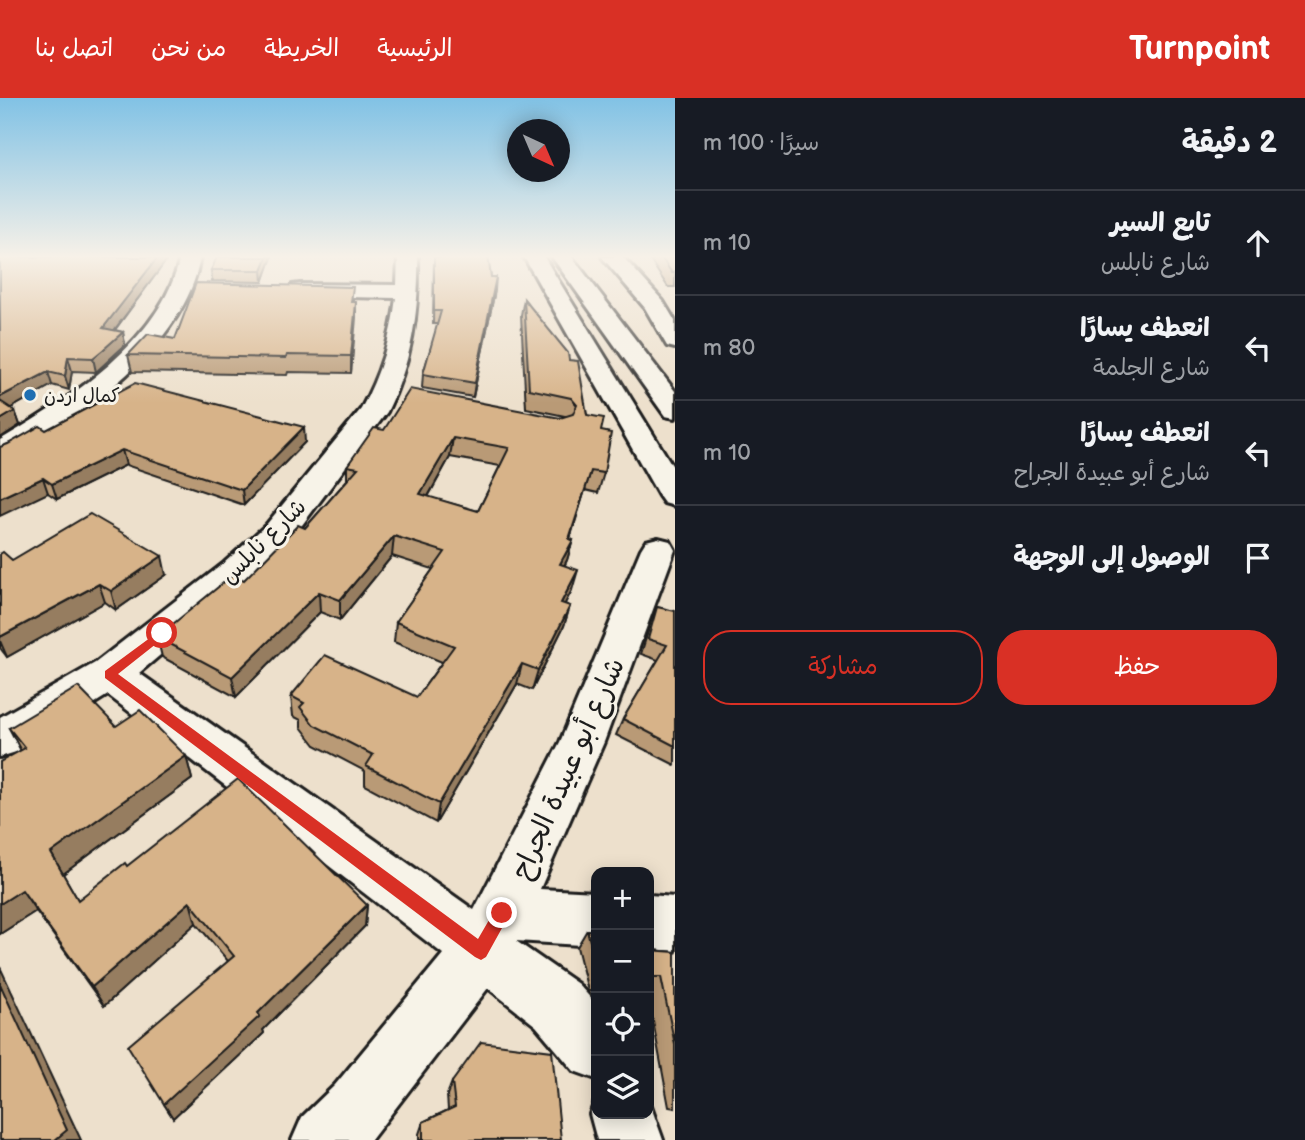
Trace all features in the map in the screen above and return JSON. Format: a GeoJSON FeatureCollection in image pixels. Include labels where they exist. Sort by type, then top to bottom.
{"type":"FeatureCollection","features":[{"type":"Feature","properties":{"kind":"main road"},"geometry":{"type":"LineString","coordinates":[[0,452],[64,412],[111,378],[180,306]]}},
{"type":"Feature","properties":{"kind":"main road","name":"شارع نابلس"},"geometry":{"type":"LineString","coordinates":[[0,739],[110,674],[226,580],[278,533],[373,412],[398,394],[406,306]]}},
{"type":"Feature","properties":{"kind":"main road"},"geometry":{"type":"LineString","coordinates":[[562,306],[675,496]]}},
{"type":"Feature","properties":{"kind":"main road"},"geometry":{"type":"LineString","coordinates":[[598,306],[675,410]]}},
{"type":"Feature","properties":{"kind":"main road"},"geometry":{"type":"LineString","coordinates":[[655,306],[675,341]]}},
{"type":"Feature","properties":{"kind":"main road","name":"شارع أبو عبيدة الجراح"},"geometry":{"type":"LineString","coordinates":[[325,1140],[358,1108],[491,932],[582,742],[658,548]]}},
{"type":"Feature","properties":{"kind":"main road"},"geometry":{"type":"LineString","coordinates":[[110,674],[491,932],[591,1043]]}},
{"type":"Feature","properties":{"kind":"main road"},"geometry":{"type":"LineString","coordinates":[[491,932],[591,920]]}},
{"type":"Feature","properties":{"kind":"main road"},"geometry":{"type":"LineString","coordinates":[[654,922],[675,924]]}},
{"type":"Feature","properties":{"kind":"main road"},"geometry":{"type":"LineString","coordinates":[[624,1119],[630,1140]]}},
{"type":"Feature","properties":{"kind":"building"},"geometry":{"type":"Polygon","coordinates":[[[0,306],[120,306],[103,328],[123,332],[93,358],[68,357],[65,376],[48,372],[0,397],[0,306]]]}},
{"type":"Feature","properties":{"kind":"building"},"geometry":{"type":"Polygon","coordinates":[[[188,306],[356,306],[351,356],[287,355],[286,358],[128,355],[148,334],[175,339],[188,306]]]}},
{"type":"Feature","properties":{"kind":"building"},"geometry":{"type":"Polygon","coordinates":[[[434,306],[490,306],[475,383],[423,374],[441,311],[434,311],[434,306]]]}},
{"type":"Feature","properties":{"kind":"building"},"geometry":{"type":"Polygon","coordinates":[[[524,306],[529,306],[568,353],[569,360],[578,361],[587,415],[604,418],[601,431],[611,433],[604,473],[591,471],[569,539],[573,540],[560,564],[578,570],[561,603],[570,606],[538,670],[522,664],[439,804],[366,766],[373,755],[314,725],[300,707],[304,703],[291,696],[325,655],[417,697],[454,646],[396,622],[445,552],[394,536],[340,600],[319,592],[232,677],[157,637],[233,575],[244,580],[298,525],[305,528],[358,468],[347,466],[374,428],[384,430],[410,389],[560,418],[573,414],[577,405],[571,398],[529,389],[524,306]],[[453,438],[420,494],[478,511],[509,448],[453,438]]]}},
{"type":"Feature","properties":{"kind":"building"},"geometry":{"type":"Polygon","coordinates":[[[135,383],[304,427],[242,490],[122,450],[52,484],[43,478],[0,498],[0,447],[40,426],[46,430],[135,383]]]}},
{"type":"Feature","properties":{"kind":"building"},"geometry":{"type":"Polygon","coordinates":[[[0,401],[15,411],[0,420],[0,401]]]}},
{"type":"Feature","properties":{"kind":"building"},"geometry":{"type":"Polygon","coordinates":[[[90,514],[162,556],[111,591],[99,584],[0,637],[0,554],[3,552],[12,560],[90,514]]]}},
{"type":"Feature","properties":{"kind":"building"},"geometry":{"type":"Polygon","coordinates":[[[657,607],[675,611],[675,746],[623,719],[667,645],[648,639],[657,607]]]}},
{"type":"Feature","properties":{"kind":"building"},"geometry":{"type":"Polygon","coordinates":[[[78,687],[116,726],[140,710],[186,756],[51,853],[78,900],[125,863],[127,866],[238,779],[367,905],[258,1013],[260,1016],[164,1104],[128,1046],[234,956],[190,902],[92,987],[22,890],[0,904],[0,762],[25,748],[9,728],[78,687]]]}},
{"type":"Feature","properties":{"kind":"building"},"geometry":{"type":"Polygon","coordinates":[[[587,930],[591,930],[591,946],[587,930]]]}},
{"type":"Feature","properties":{"kind":"building"},"geometry":{"type":"Polygon","coordinates":[[[654,950],[675,952],[675,1045],[661,977],[654,977],[654,950]]]}},
{"type":"Feature","properties":{"kind":"building"},"geometry":{"type":"Polygon","coordinates":[[[0,984],[67,1130],[55,1140],[0,1140],[0,984]]]}},
{"type":"Feature","properties":{"kind":"building"},"geometry":{"type":"Polygon","coordinates":[[[481,1042],[552,1051],[561,1140],[423,1140],[423,1122],[455,1107],[452,1082],[481,1042]]]}},
{"type":"Feature","properties":{"kind":"place","name":"كمال اردن"},"geometry":{"type":"Point","coordinates":[30,395]}},
{"type":"Feature","properties":{"kind":"route"},"geometry":{"type":"LineString","coordinates":[[162,633],[110,674],[481,951],[502,913]]}}]}
